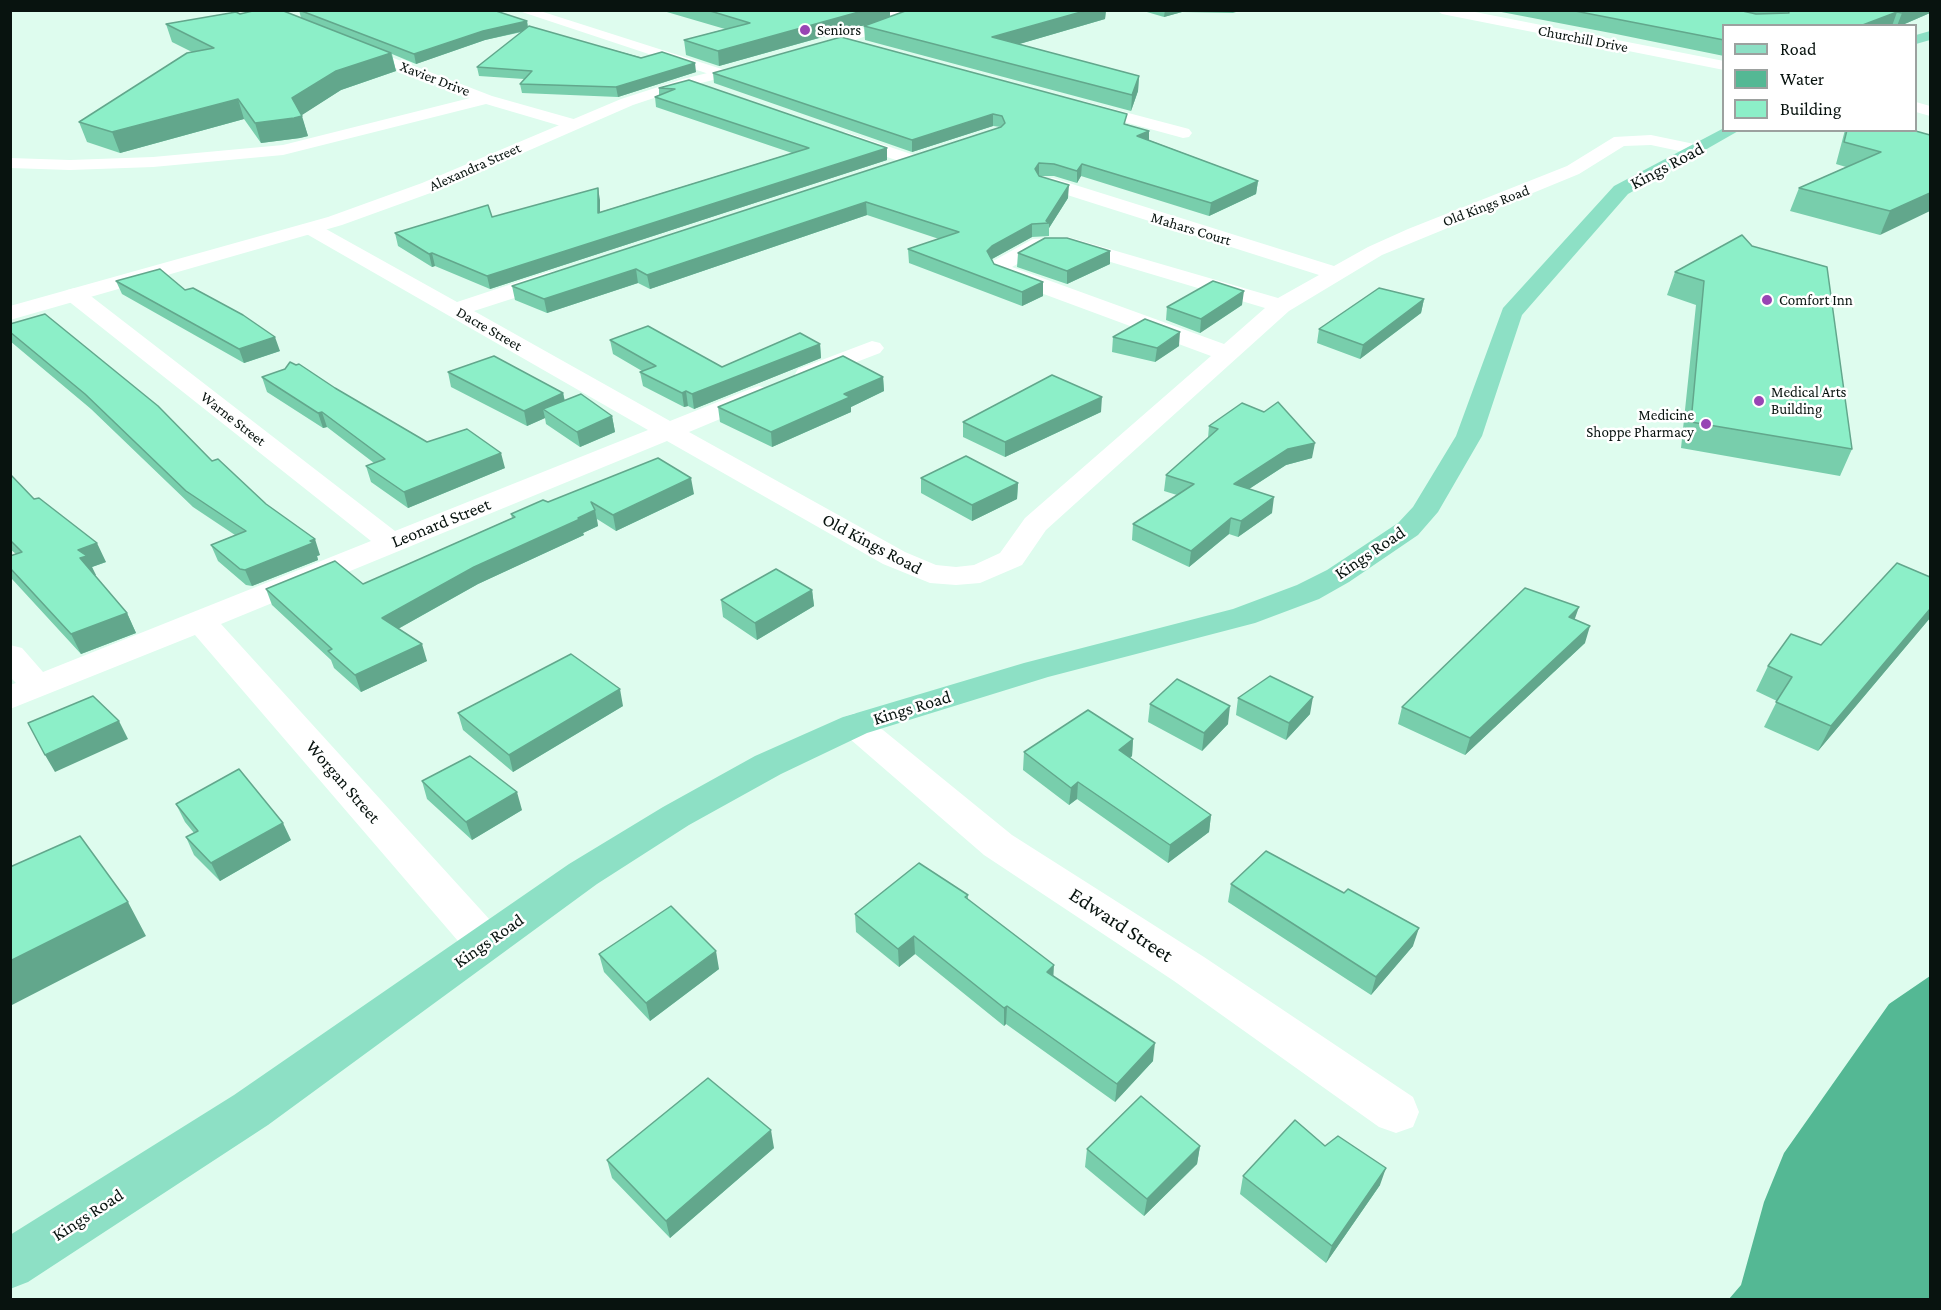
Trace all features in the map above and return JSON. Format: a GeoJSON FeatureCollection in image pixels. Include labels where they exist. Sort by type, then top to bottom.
{"type":"FeatureCollection","features":[{"type":"Feature","properties":{"kind":"main road","name":"Kings Road"},"geometry":{"type":"LineString","coordinates":[[10,1264],[251,1110],[583,874],[676,816],[768,765],[855,725],[1036,670],[1244,616],[1277,605],[1338,576],[1408,529],[1424,512],[1469,436],[1511,313],[1622,190],[1729,132]]}},
{"type":"Feature","properties":{"kind":"street"},"geometry":{"type":"LineString","coordinates":[[522,10],[723,74]]}},
{"type":"Feature","properties":{"kind":"street"},"geometry":{"type":"LineString","coordinates":[[879,10],[913,19]]}},
{"type":"Feature","properties":{"kind":"street","name":"Alexandra Street"},"geometry":{"type":"LineString","coordinates":[[10,313],[310,228],[429,187],[571,124],[627,102],[688,82],[844,41],[936,10]]}},
{"type":"Feature","properties":{"kind":"street","name":"Churchill Drive"},"geometry":{"type":"LineString","coordinates":[[1442,10],[1462,12],[1722,66]]}},
{"type":"Feature","properties":{"kind":"street"},"geometry":{"type":"LineString","coordinates":[[844,41],[866,47]]}},
{"type":"Feature","properties":{"kind":"street","name":"Xavier Drive"},"geometry":{"type":"LineString","coordinates":[[342,42],[486,99],[571,124]]}},
{"type":"Feature","properties":{"kind":"street"},"geometry":{"type":"LineString","coordinates":[[688,82],[722,94]]}},
{"type":"Feature","properties":{"kind":"street"},"geometry":{"type":"LineString","coordinates":[[10,163],[42,165],[144,163],[283,150],[486,99]]}},
{"type":"Feature","properties":{"kind":"street"},"geometry":{"type":"LineString","coordinates":[[1068,102],[1183,133]]}},
{"type":"Feature","properties":{"kind":"street"},"geometry":{"type":"LineString","coordinates":[[833,133],[911,160]]}},
{"type":"Feature","properties":{"kind":"street","name":"Old Kings Road"},"geometry":{"type":"LineString","coordinates":[[668,431],[917,570],[943,576],[968,576],[989,571],[1011,559],[1035,524],[1281,306],[1375,252],[1415,233],[1565,173],[1620,141],[1643,140],[1698,150]]}},
{"type":"Feature","properties":{"kind":"street"},"geometry":{"type":"LineString","coordinates":[[878,171],[932,153]]}},
{"type":"Feature","properties":{"kind":"street","name":"Mahars Court"},"geometry":{"type":"LineString","coordinates":[[1047,182],[1337,274]]}},
{"type":"Feature","properties":{"kind":"street","name":"Dacre Street"},"geometry":{"type":"LineString","coordinates":[[310,228],[668,431]]}},
{"type":"Feature","properties":{"kind":"street"},"geometry":{"type":"LineString","coordinates":[[1228,354],[1003,271],[1000,265],[1040,243],[1068,243],[1281,306]]}},
{"type":"Feature","properties":{"kind":"street"},"geometry":{"type":"LineString","coordinates":[[455,310],[577,270]]}},
{"type":"Feature","properties":{"kind":"street","name":"Warne Street"},"geometry":{"type":"LineString","coordinates":[[75,295],[392,543]]}},
{"type":"Feature","properties":{"kind":"street","name":"Leonard Street"},"geometry":{"type":"LineString","coordinates":[[24,693],[872,348]]}},
{"type":"Feature","properties":{"kind":"street","name":"Worgan Street"},"geometry":{"type":"LineString","coordinates":[[201,621],[485,943]]}},
{"type":"Feature","properties":{"kind":"street"},"geometry":{"type":"LineString","coordinates":[[10,655],[24,693]]}},
{"type":"Feature","properties":{"kind":"street","name":"Edward Street"},"geometry":{"type":"LineString","coordinates":[[855,725],[998,845],[1189,969],[1396,1112]]}},
{"type":"Feature","properties":{"kind":"water"},"geometry":{"type":"Polygon","coordinates":[[[1930,976],[1930,1299],[1729,1299],[1741,1285],[1764,1202],[1784,1153],[1889,1004],[1930,976]]]}},
{"type":"Feature","properties":{"kind":"building"},"geometry":{"type":"Polygon","coordinates":[[[257,10],[281,10],[391,53],[336,71],[292,98],[302,116],[294,118],[255,123],[238,99],[112,132],[79,122],[187,53],[214,48],[166,24],[257,10]]]}},
{"type":"Feature","properties":{"kind":"building"},"geometry":{"type":"Polygon","coordinates":[[[299,10],[493,10],[527,21],[483,31],[414,54],[299,10]]]}},
{"type":"Feature","properties":{"kind":"building"},"geometry":{"type":"Polygon","coordinates":[[[707,10],[866,10],[718,51],[684,40],[750,23],[707,10]]]}},
{"type":"Feature","properties":{"kind":"building"},"geometry":{"type":"Polygon","coordinates":[[[908,10],[1088,10],[992,37],[1139,76],[1132,95],[864,26],[908,10]]]}},
{"type":"Feature","properties":{"kind":"building"},"geometry":{"type":"Polygon","coordinates":[[[1570,10],[1738,10],[1756,14],[1789,13],[1788,10],[1908,10],[1865,24],[1722,24],[1722,40],[1570,10]]]}},
{"type":"Feature","properties":{"kind":"building"},"geometry":{"type":"Polygon","coordinates":[[[529,26],[641,58],[662,52],[695,63],[616,87],[520,84],[532,71],[477,67],[529,26]]]}},
{"type":"Feature","properties":{"kind":"building"},"geometry":{"type":"Polygon","coordinates":[[[841,37],[1127,114],[1124,124],[1149,131],[1137,136],[1258,181],[1211,203],[1082,164],[1077,171],[1054,164],[1039,163],[1035,169],[1039,176],[1069,185],[1046,221],[1049,223],[1032,224],[987,251],[994,264],[1043,282],[1022,292],[908,249],[959,232],[866,202],[647,275],[636,269],[544,299],[512,286],[1001,127],[1005,123],[1002,116],[993,114],[912,140],[713,73],[841,37]]]}},
{"type":"Feature","properties":{"kind":"building"},"geometry":{"type":"Polygon","coordinates":[[[689,80],[887,148],[487,276],[432,253],[429,254],[395,233],[488,205],[492,217],[598,188],[598,213],[809,148],[655,97],[675,89],[659,88],[689,80]]]}},
{"type":"Feature","properties":{"kind":"building"},"geometry":{"type":"Polygon","coordinates":[[[1917,131],[1930,135],[1930,193],[1890,211],[1799,188],[1881,152],[1844,142],[1846,132],[1917,131]]]}},
{"type":"Feature","properties":{"kind":"building"},"geometry":{"type":"Polygon","coordinates":[[[1742,235],[1752,246],[1827,267],[1852,449],[1691,422],[1704,281],[1675,272],[1742,235]]]}},
{"type":"Feature","properties":{"kind":"building"},"geometry":{"type":"Polygon","coordinates":[[[1045,238],[1067,238],[1110,251],[1067,271],[1018,253],[1045,238]]]}},
{"type":"Feature","properties":{"kind":"building"},"geometry":{"type":"Polygon","coordinates":[[[160,269],[185,290],[193,288],[243,315],[275,337],[239,349],[116,281],[160,269]]]}},
{"type":"Feature","properties":{"kind":"building"},"geometry":{"type":"Polygon","coordinates":[[[1213,281],[1244,291],[1201,319],[1167,307],[1213,281]]]}},
{"type":"Feature","properties":{"kind":"building"},"geometry":{"type":"Polygon","coordinates":[[[1379,288],[1424,299],[1363,345],[1319,329],[1379,288]]]}},
{"type":"Feature","properties":{"kind":"building"},"geometry":{"type":"Polygon","coordinates":[[[45,314],[158,406],[212,461],[218,459],[266,504],[315,539],[310,541],[313,543],[245,570],[240,569],[211,545],[246,531],[186,491],[85,394],[10,332],[10,324],[45,314]]]}},
{"type":"Feature","properties":{"kind":"building"},"geometry":{"type":"Polygon","coordinates":[[[1145,319],[1180,332],[1157,348],[1113,337],[1145,319]]]}},
{"type":"Feature","properties":{"kind":"building"},"geometry":{"type":"Polygon","coordinates":[[[648,326],[722,367],[800,333],[820,344],[692,394],[686,391],[682,393],[640,372],[656,366],[610,340],[648,326]]]}},
{"type":"Feature","properties":{"kind":"building"},"geometry":{"type":"Polygon","coordinates":[[[494,356],[563,393],[524,411],[448,372],[494,356]]]}},
{"type":"Feature","properties":{"kind":"building"},"geometry":{"type":"Polygon","coordinates":[[[843,356],[883,377],[844,394],[850,397],[771,432],[718,407],[843,356]]]}},
{"type":"Feature","properties":{"kind":"building"},"geometry":{"type":"Polygon","coordinates":[[[290,362],[299,364],[427,442],[467,429],[501,453],[404,492],[366,466],[385,459],[322,412],[318,413],[262,377],[285,369],[290,362]]]}},
{"type":"Feature","properties":{"kind":"building"},"geometry":{"type":"Polygon","coordinates":[[[1052,375],[1102,397],[1005,442],[963,422],[1052,375]]]}},
{"type":"Feature","properties":{"kind":"building"},"geometry":{"type":"Polygon","coordinates":[[[581,394],[612,416],[577,432],[543,409],[581,394]]]}},
{"type":"Feature","properties":{"kind":"building"},"geometry":{"type":"Polygon","coordinates":[[[1278,402],[1315,443],[1288,449],[1234,484],[1274,497],[1241,521],[1231,518],[1191,551],[1133,524],[1194,484],[1166,475],[1218,429],[1209,426],[1242,403],[1264,412],[1278,402]]]}},
{"type":"Feature","properties":{"kind":"building"},"geometry":{"type":"Polygon","coordinates":[[[966,456],[1018,483],[972,505],[921,478],[966,456]]]}},
{"type":"Feature","properties":{"kind":"building"},"geometry":{"type":"Polygon","coordinates":[[[658,458],[691,478],[613,515],[591,502],[595,510],[578,518],[580,519],[474,567],[382,618],[422,644],[355,675],[328,651],[332,649],[266,589],[335,561],[363,584],[515,517],[511,514],[543,500],[548,502],[658,458]]]}},
{"type":"Feature","properties":{"kind":"building"},"geometry":{"type":"Polygon","coordinates":[[[10,474],[34,499],[39,498],[97,543],[78,550],[87,556],[80,558],[127,613],[71,634],[10,568],[10,556],[22,552],[10,540],[10,474]]]}},
{"type":"Feature","properties":{"kind":"building"},"geometry":{"type":"Polygon","coordinates":[[[1897,563],[1930,577],[1930,609],[1831,726],[1776,702],[1792,677],[1768,666],[1791,634],[1821,645],[1897,563]]]}},
{"type":"Feature","properties":{"kind":"building"},"geometry":{"type":"Polygon","coordinates":[[[776,569],[812,590],[755,623],[721,600],[776,569]]]}},
{"type":"Feature","properties":{"kind":"building"},"geometry":{"type":"Polygon","coordinates":[[[1525,588],[1579,607],[1569,617],[1590,626],[1470,738],[1402,707],[1525,588]]]}},
{"type":"Feature","properties":{"kind":"building"},"geometry":{"type":"Polygon","coordinates":[[[571,654],[620,689],[509,755],[458,713],[571,654]]]}},
{"type":"Feature","properties":{"kind":"building"},"geometry":{"type":"Polygon","coordinates":[[[1270,676],[1313,697],[1289,723],[1238,698],[1270,676]]]}},
{"type":"Feature","properties":{"kind":"building"},"geometry":{"type":"Polygon","coordinates":[[[1177,679],[1230,706],[1204,733],[1150,704],[1177,679]]]}},
{"type":"Feature","properties":{"kind":"building"},"geometry":{"type":"Polygon","coordinates":[[[93,696],[119,721],[45,755],[28,723],[93,696]]]}},
{"type":"Feature","properties":{"kind":"building"},"geometry":{"type":"Polygon","coordinates":[[[1088,710],[1133,739],[1119,750],[1211,815],[1170,845],[1078,782],[1071,788],[1024,752],[1088,710]]]}},
{"type":"Feature","properties":{"kind":"building"},"geometry":{"type":"Polygon","coordinates":[[[470,756],[517,792],[466,822],[422,781],[470,756]]]}},
{"type":"Feature","properties":{"kind":"building"},"geometry":{"type":"Polygon","coordinates":[[[239,769],[283,823],[211,863],[186,837],[198,831],[176,804],[239,769]]]}},
{"type":"Feature","properties":{"kind":"building"},"geometry":{"type":"Polygon","coordinates":[[[80,836],[128,902],[10,961],[10,867],[80,836]]]}},
{"type":"Feature","properties":{"kind":"building"},"geometry":{"type":"Polygon","coordinates":[[[1266,851],[1344,893],[1348,889],[1419,928],[1376,977],[1231,884],[1266,851]]]}},
{"type":"Feature","properties":{"kind":"building"},"geometry":{"type":"Polygon","coordinates":[[[919,863],[968,895],[965,897],[1054,965],[1047,972],[1155,1043],[1117,1084],[1007,1006],[1004,1008],[914,936],[898,949],[855,914],[919,863]]]}},
{"type":"Feature","properties":{"kind":"building"},"geometry":{"type":"Polygon","coordinates":[[[671,906],[716,951],[646,1003],[599,954],[671,906]]]}},
{"type":"Feature","properties":{"kind":"building"},"geometry":{"type":"Polygon","coordinates":[[[708,1078],[771,1130],[666,1221],[607,1160],[708,1078]]]}},
{"type":"Feature","properties":{"kind":"building"},"geometry":{"type":"Polygon","coordinates":[[[1141,1096],[1200,1146],[1147,1199],[1087,1149],[1141,1096]]]}},
{"type":"Feature","properties":{"kind":"building"},"geometry":{"type":"Polygon","coordinates":[[[1295,1120],[1325,1146],[1338,1136],[1386,1168],[1332,1246],[1243,1176],[1295,1120]]]}},
{"type":"Feature","properties":{"kind":"place","name":"Seniors"},"geometry":{"type":"Point","coordinates":[805,30]}},
{"type":"Feature","properties":{"kind":"place","name":"Comfort Inn"},"geometry":{"type":"Point","coordinates":[1767,300]}},
{"type":"Feature","properties":{"kind":"place","name":"Medical Arts Building"},"geometry":{"type":"Point","coordinates":[1759,401]}},
{"type":"Feature","properties":{"kind":"place","name":"Medicine Shoppe Pharmacy"},"geometry":{"type":"Point","coordinates":[1706,424]}}]}
